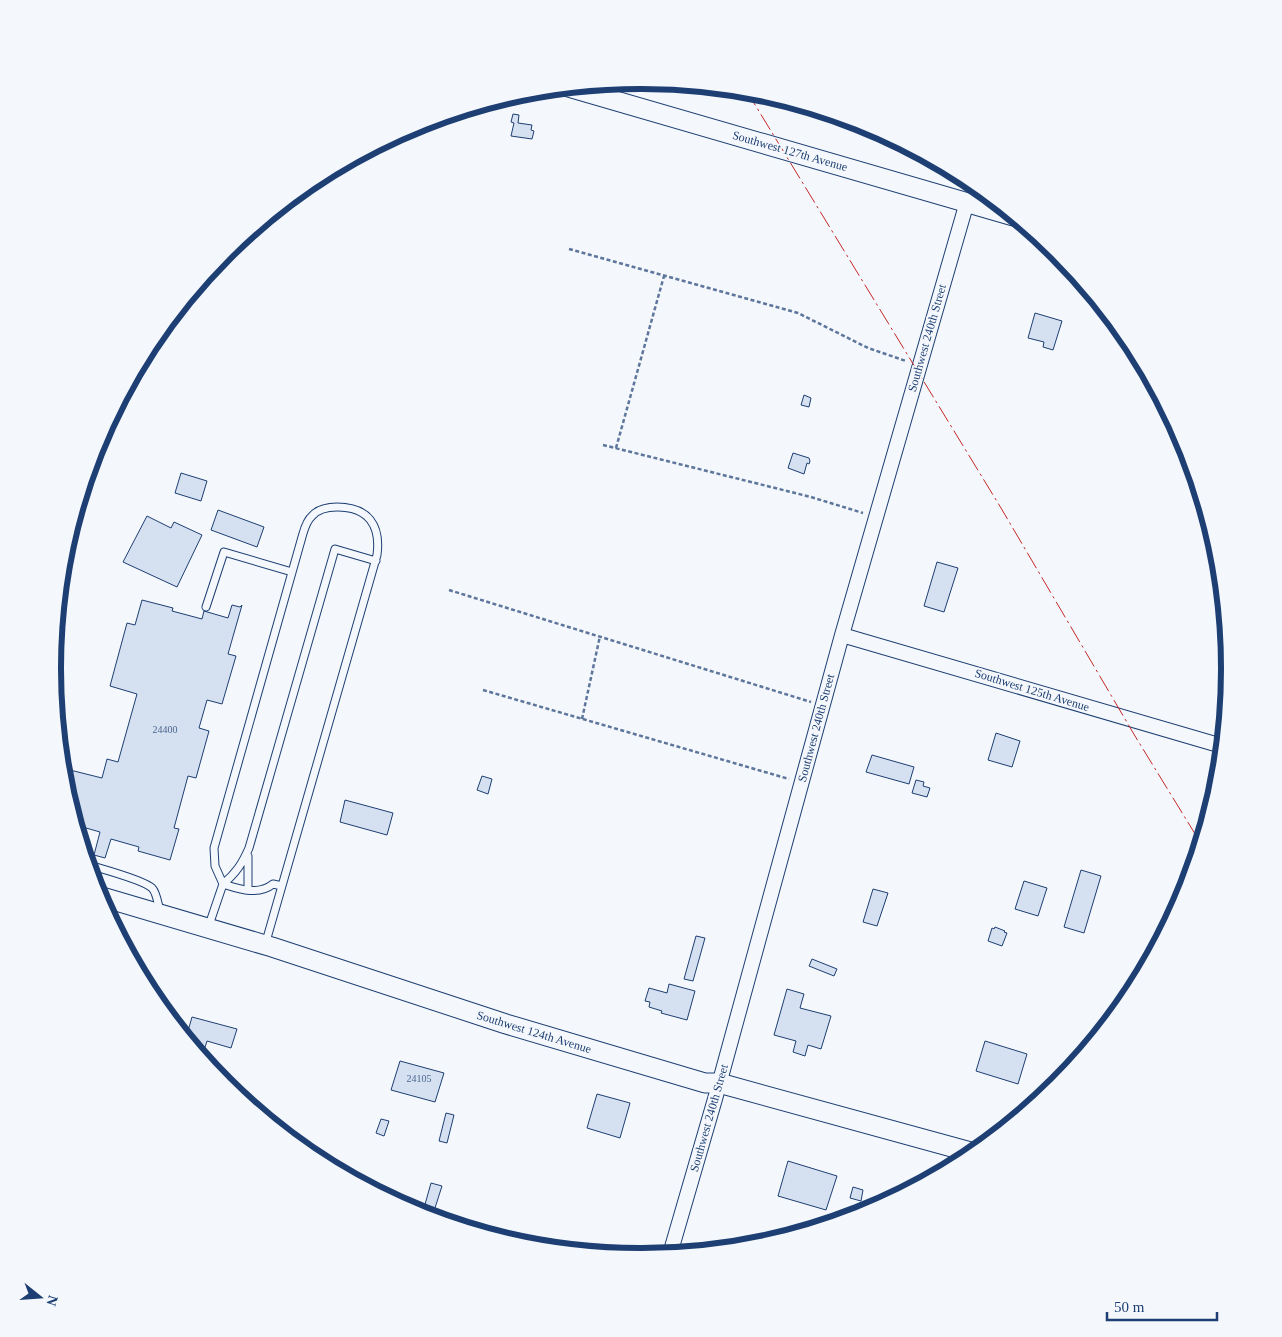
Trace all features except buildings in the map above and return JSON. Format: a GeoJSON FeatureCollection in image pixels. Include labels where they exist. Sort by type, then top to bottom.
{"type":"FeatureCollection","features":[{"type":"Feature","properties":{"kind":"street","name":"Southwest 127th Avenue"},"geometry":{"type":"LineString","coordinates":[[585,92],[996,211]]}},
{"type":"Feature","properties":{"kind":"street","name":"Southwest 240th Street"},"geometry":{"type":"LineString","coordinates":[[672,1247],[842,635],[967,202]]}},
{"type":"Feature","properties":{"kind":"street","name":"Southwest 125th Avenue"},"geometry":{"type":"LineString","coordinates":[[842,635],[1216,744]]}},
{"type":"Feature","properties":{"kind":"street","name":"Southwest 124th Avenue"},"geometry":{"type":"LineString","coordinates":[[109,899],[264,945],[506,1024],[705,1082],[719,1083],[964,1150]]}},
{"type":"Feature","properties":{"kind":"lane"},"geometry":{"type":"LineString","coordinates":[[223,884],[215,866],[214,848],[302,537],[311,516],[318,511],[331,507],[349,507],[364,514],[374,524],[379,543],[376,561],[264,945]]}},
{"type":"Feature","properties":{"kind":"lane"},"geometry":{"type":"LineString","coordinates":[[208,928],[223,884],[242,866],[249,848],[335,550],[376,561]]}},
{"type":"Feature","properties":{"kind":"lane"},"geometry":{"type":"LineString","coordinates":[[206,607],[224,552],[292,572]]}},
{"type":"Feature","properties":{"kind":"lane"},"geometry":{"type":"LineString","coordinates":[[248,890],[247,867],[249,848]]}},
{"type":"Feature","properties":{"kind":"lane"},"geometry":{"type":"LineString","coordinates":[[97,867],[124,875],[154,889],[160,914]]}},
{"type":"Feature","properties":{"kind":"lane"},"geometry":{"type":"LineString","coordinates":[[223,884],[248,890],[262,890],[273,884],[282,886]]}},
{"type":"Feature","properties":{"kind":"path"},"geometry":{"type":"LineString","coordinates":[[569,249],[798,313],[868,348],[919,366]]}},
{"type":"Feature","properties":{"kind":"path"},"geometry":{"type":"LineString","coordinates":[[616,448],[664,276]]}},
{"type":"Feature","properties":{"kind":"path"},"geometry":{"type":"LineString","coordinates":[[603,445],[811,497],[876,517]]}},
{"type":"Feature","properties":{"kind":"path"},"geometry":{"type":"LineString","coordinates":[[449,590],[823,706]]}},
{"type":"Feature","properties":{"kind":"path"},"geometry":{"type":"LineString","coordinates":[[582,719],[600,636]]}},
{"type":"Feature","properties":{"kind":"path"},"geometry":{"type":"LineString","coordinates":[[483,690],[801,783]]}},
{"type":"Feature","properties":{"kind":"power"},"geometry":{"type":"LineString","coordinates":[[752,100],[1001,508],[1135,736],[1196,835]]}}]}
